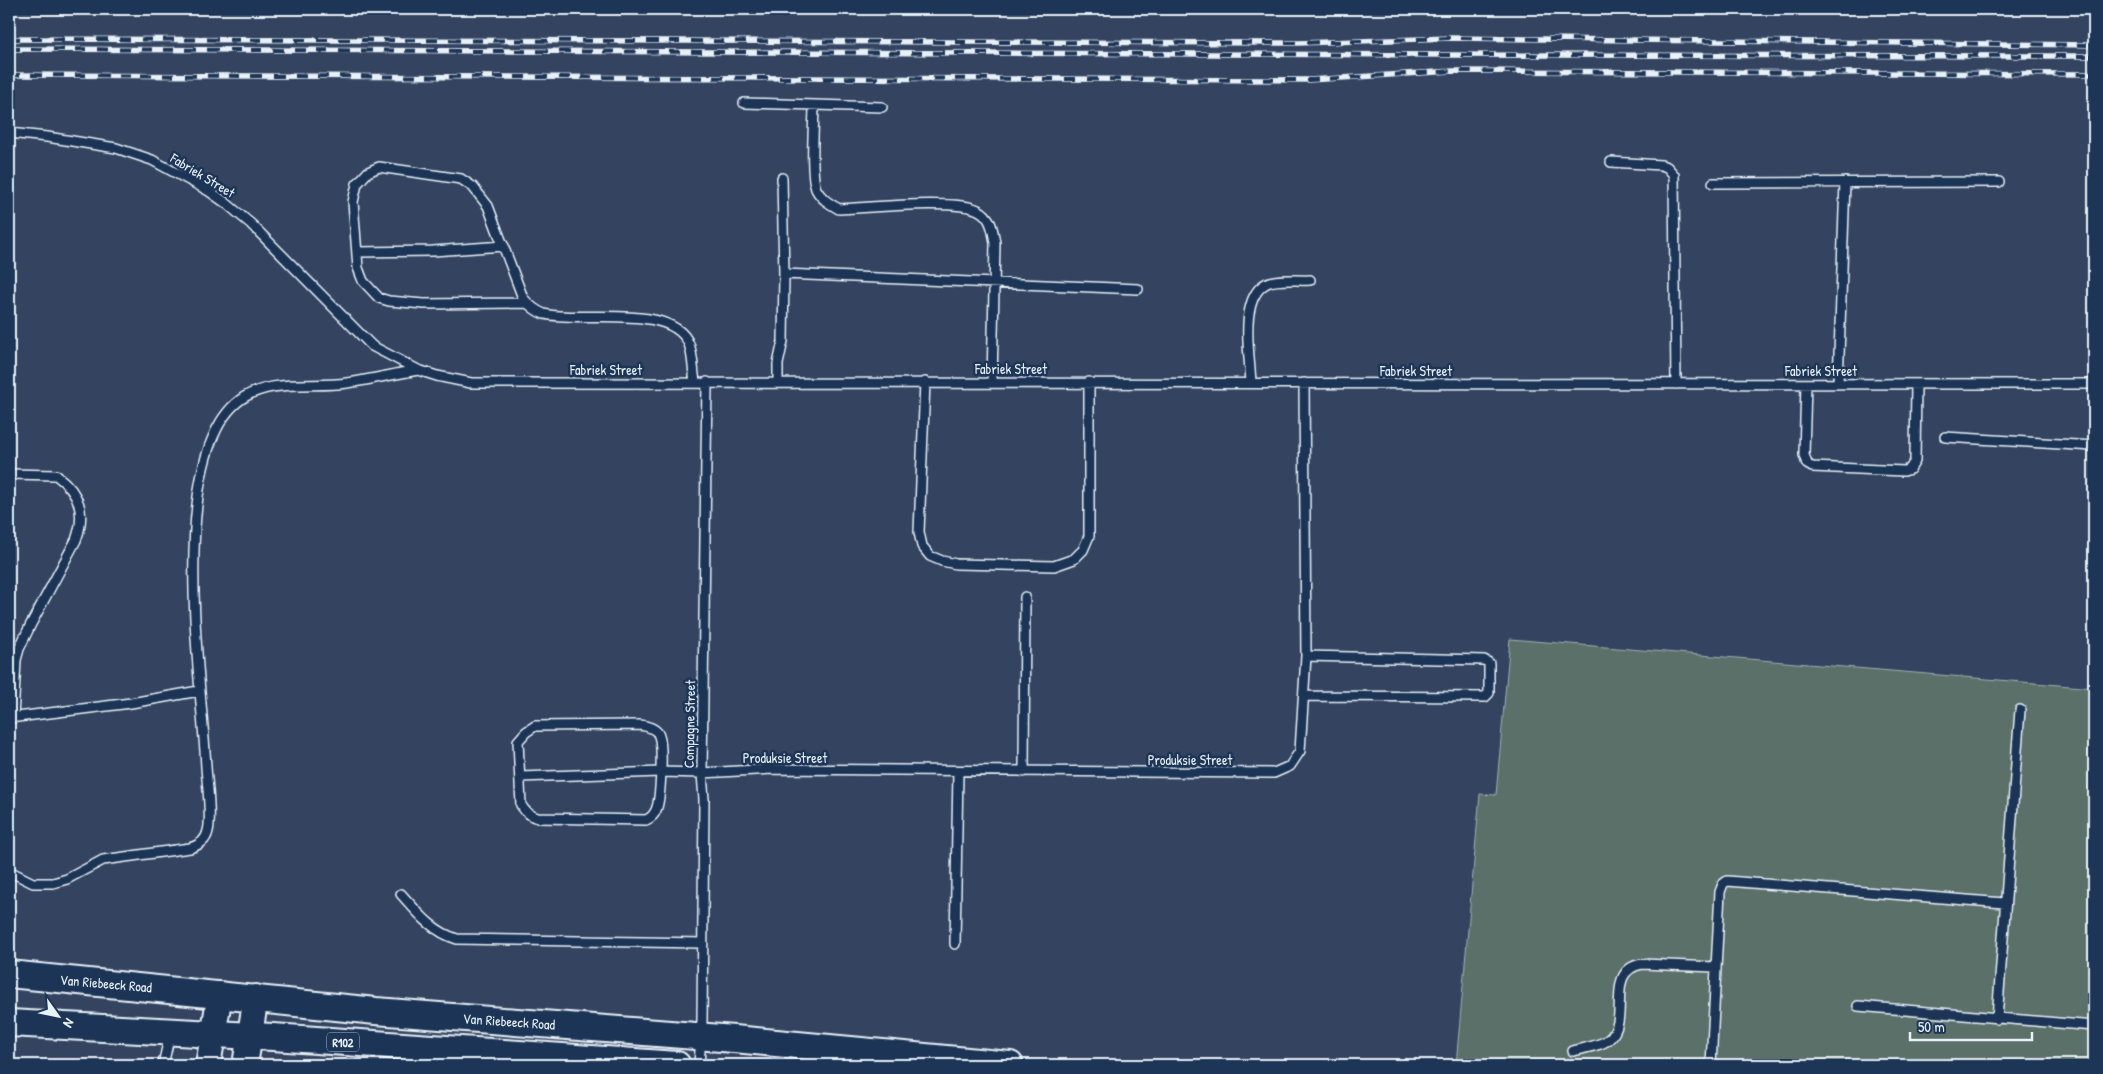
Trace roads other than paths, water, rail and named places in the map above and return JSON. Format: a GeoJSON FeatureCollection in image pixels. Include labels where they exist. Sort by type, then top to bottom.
{"type":"FeatureCollection","features":[{"type":"Feature","properties":{"kind":"main road","name":"Van Riebeeck Road"},"geometry":{"type":"LineString","coordinates":[[9,974],[376,1011],[701,1036],[1010,1065]]}},
{"type":"Feature","properties":{"kind":"main road","name":"R102"},"geometry":{"type":"LineString","coordinates":[[9,1022],[250,1036],[677,1065]]}},
{"type":"Feature","properties":{"kind":"street"},"geometry":{"type":"LineString","coordinates":[[208,1065],[220,994]]}},
{"type":"Feature","properties":{"kind":"street"},"geometry":{"type":"LineString","coordinates":[[245,1065],[256,998]]}},
{"type":"Feature","properties":{"kind":"lane"},"geometry":{"type":"LineString","coordinates":[[744,104],[882,107]]}},
{"type":"Feature","properties":{"kind":"lane"},"geometry":{"type":"LineString","coordinates":[[814,105],[814,180],[822,198],[840,210],[958,205],[980,210],[992,223],[995,243],[992,382]]}},
{"type":"Feature","properties":{"kind":"lane","name":"Fabriek Street"},"geometry":{"type":"LineString","coordinates":[[9,133],[116,148],[152,160],[209,191],[250,224],[372,346],[418,370],[471,383],[2094,384]]}},
{"type":"Feature","properties":{"kind":"lane"},"geometry":{"type":"LineString","coordinates":[[1611,162],[1661,165],[1667,167],[1674,174],[1676,384]]}},
{"type":"Feature","properties":{"kind":"lane"},"geometry":{"type":"LineString","coordinates":[[527,304],[424,304],[389,301],[379,298],[363,281],[358,268],[353,202],[357,184],[368,172],[379,167],[461,179],[473,187],[488,206],[527,304],[544,314],[639,318],[661,321],[673,326],[680,331],[689,344],[695,382]]}},
{"type":"Feature","properties":{"kind":"lane"},"geometry":{"type":"LineString","coordinates":[[778,382],[778,364],[783,341],[782,178]]}},
{"type":"Feature","properties":{"kind":"lane"},"geometry":{"type":"LineString","coordinates":[[1838,384],[1845,182]]}},
{"type":"Feature","properties":{"kind":"lane"},"geometry":{"type":"LineString","coordinates":[[1713,183],[2000,182]]}},
{"type":"Feature","properties":{"kind":"lane"},"geometry":{"type":"LineString","coordinates":[[357,252],[433,251],[504,246]]}},
{"type":"Feature","properties":{"kind":"lane"},"geometry":{"type":"LineString","coordinates":[[784,274],[1138,289]]}},
{"type":"Feature","properties":{"kind":"lane"},"geometry":{"type":"LineString","coordinates":[[1252,383],[1248,319],[1253,299],[1260,288],[1272,281],[1310,280]]}},
{"type":"Feature","properties":{"kind":"lane"},"geometry":{"type":"LineString","coordinates":[[9,871],[33,883],[53,883],[103,860],[190,848],[202,843],[208,834],[209,824],[204,726],[196,652],[193,550],[203,465],[222,420],[240,400],[261,390],[346,384],[418,370]]}},
{"type":"Feature","properties":{"kind":"lane","name":"Compagne Street"},"geometry":{"type":"LineString","coordinates":[[699,1065],[703,943],[702,773],[707,382]]}},
{"type":"Feature","properties":{"kind":"lane"},"geometry":{"type":"LineString","coordinates":[[925,382],[919,532],[922,546],[930,556],[956,564],[1054,566],[1074,559],[1083,550],[1089,536],[1089,382]]}},
{"type":"Feature","properties":{"kind":"lane","name":"Produksie Street"},"geometry":{"type":"LineString","coordinates":[[520,777],[773,770],[1274,773],[1290,766],[1300,751],[1305,696],[1304,383]]}},
{"type":"Feature","properties":{"kind":"lane"},"geometry":{"type":"LineString","coordinates":[[1806,384],[1804,455],[1807,464],[1812,467],[1904,471],[1910,469],[1916,460],[1916,384]]}},
{"type":"Feature","properties":{"kind":"lane"},"geometry":{"type":"LineString","coordinates":[[1944,437],[2094,446]]}},
{"type":"Feature","properties":{"kind":"lane"},"geometry":{"type":"LineString","coordinates":[[9,474],[56,476],[72,492],[78,501],[82,514],[82,526],[76,540],[19,648],[16,660],[11,718],[131,703],[199,691]]}},
{"type":"Feature","properties":{"kind":"lane"},"geometry":{"type":"LineString","coordinates":[[1024,772],[1025,596]]}},
{"type":"Feature","properties":{"kind":"lane"},"geometry":{"type":"LineString","coordinates":[[1305,696],[1485,697],[1489,693],[1489,663],[1484,660],[1306,656]]}},
{"type":"Feature","properties":{"kind":"lane"},"geometry":{"type":"LineString","coordinates":[[1997,1019],[2004,902],[2020,710]]}},
{"type":"Feature","properties":{"kind":"lane"},"geometry":{"type":"LineString","coordinates":[[640,725],[649,727],[659,736],[661,772],[657,809],[651,818],[646,820],[538,818],[532,816],[521,805],[518,741],[535,726],[640,725]]}},
{"type":"Feature","properties":{"kind":"lane"},"geometry":{"type":"LineString","coordinates":[[955,944],[958,772]]}},
{"type":"Feature","properties":{"kind":"lane"},"geometry":{"type":"LineString","coordinates":[[1711,1065],[1720,892],[1723,884],[1727,881],[2004,902]]}},
{"type":"Feature","properties":{"kind":"lane"},"geometry":{"type":"LineString","coordinates":[[401,894],[435,929],[457,940],[703,943]]}},
{"type":"Feature","properties":{"kind":"lane"},"geometry":{"type":"LineString","coordinates":[[1573,1050],[1604,1042],[1613,1035],[1617,1023],[1622,980],[1626,971],[1632,966],[1642,964],[1715,967]]}},
{"type":"Feature","properties":{"kind":"lane"},"geometry":{"type":"LineString","coordinates":[[1858,1006],[2094,1026]]}},
{"type":"Feature","properties":{"kind":"lane"},"geometry":{"type":"LineString","coordinates":[[163,1065],[171,1032]]}},
{"type":"Feature","properties":{"kind":"railway"},"geometry":{"type":"LineString","coordinates":[[9,39],[1298,43],[1451,38],[2094,45]]}},
{"type":"Feature","properties":{"kind":"railway"},"geometry":{"type":"LineString","coordinates":[[9,49],[2094,56]]}},
{"type":"Feature","properties":{"kind":"railway"},"geometry":{"type":"LineString","coordinates":[[9,75],[1309,80],[1453,71],[2094,74]]}}]}
